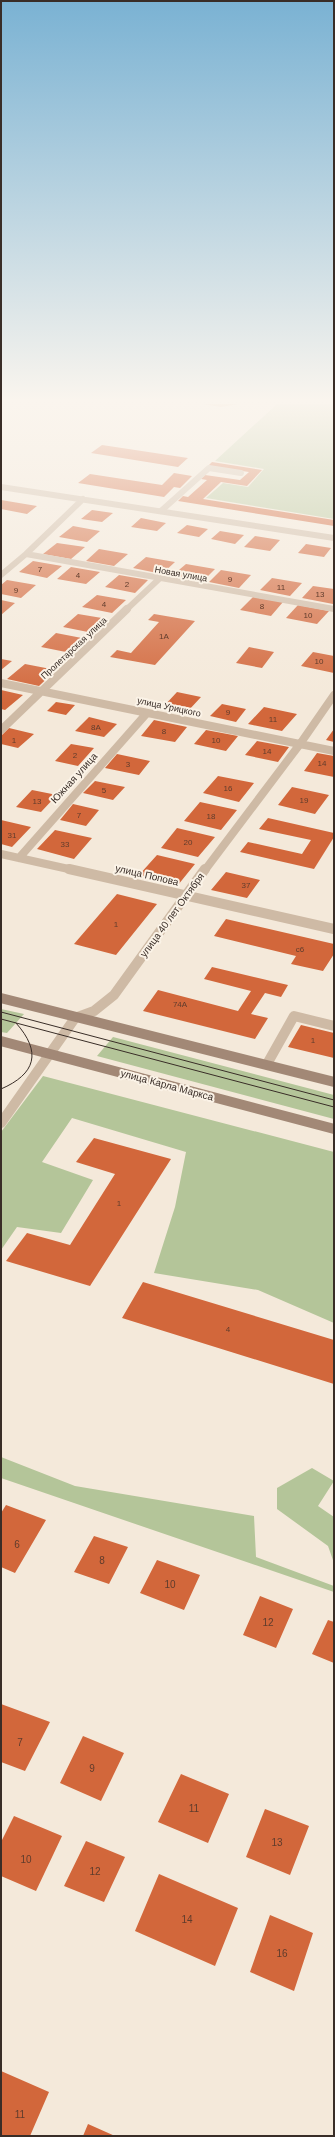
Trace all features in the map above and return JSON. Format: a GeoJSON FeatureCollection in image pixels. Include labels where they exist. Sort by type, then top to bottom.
{"type":"FeatureCollection","features":[{"type":"Feature","properties":{"kind":"street"},"geometry":{"type":"LineString","coordinates":[[1,574],[26,554],[78,504]]}},
{"type":"Feature","properties":{"kind":"street"},"geometry":{"type":"LineString","coordinates":[[114,504],[334,538]]}},
{"type":"Feature","properties":{"kind":"street"},"geometry":{"type":"LineString","coordinates":[[161,511],[169,504]]}},
{"type":"Feature","properties":{"kind":"street","name":"Новая улица"},"geometry":{"type":"LineString","coordinates":[[26,554],[159,579],[334,609]]}},
{"type":"Feature","properties":{"kind":"street","name":"Пролетарская улица"},"geometry":{"type":"LineString","coordinates":[[1,730],[159,579]]}},
{"type":"Feature","properties":{"kind":"street","name":"улица Урицкого"},"geometry":{"type":"LineString","coordinates":[[1,683],[334,751]]}},
{"type":"Feature","properties":{"kind":"street","name":"улица 40 лет Октября"},"geometry":{"type":"LineString","coordinates":[[75,1018],[94,1011],[114,995],[186,895],[300,744],[334,695]]}},
{"type":"Feature","properties":{"kind":"street","name":"Южная улица"},"geometry":{"type":"LineString","coordinates":[[18,858],[147,713]]}},
{"type":"Feature","properties":{"kind":"street","name":"улица Попова"},"geometry":{"type":"LineString","coordinates":[[1,854],[334,929]]}},
{"type":"Feature","properties":{"kind":"street"},"geometry":{"type":"LineString","coordinates":[[1,998],[75,1018],[267,1064],[334,1082]]}},
{"type":"Feature","properties":{"kind":"street"},"geometry":{"type":"LineString","coordinates":[[267,1064],[294,1016],[334,1026]]}},
{"type":"Feature","properties":{"kind":"street"},"geometry":{"type":"LineString","coordinates":[[1,1123],[75,1018]]}},
{"type":"Feature","properties":{"kind":"street","name":"улица Карла Маркса"},"geometry":{"type":"LineString","coordinates":[[1,1041],[49,1055],[334,1129]]}},
{"type":"Feature","properties":{"kind":"green space"},"geometry":{"type":"Polygon","coordinates":[[[241,504],[334,504],[334,519],[241,504]]]}},
{"type":"Feature","properties":{"kind":"green space"},"geometry":{"type":"Polygon","coordinates":[[[1,1009],[24,1014],[7,1033],[1,1032],[1,1009]]]}},
{"type":"Feature","properties":{"kind":"green space"},"geometry":{"type":"Polygon","coordinates":[[[113,1037],[334,1095],[334,1119],[97,1056],[113,1037]]]}},
{"type":"Feature","properties":{"kind":"green space"},"geometry":{"type":"Polygon","coordinates":[[[43,1076],[334,1152],[334,1323],[258,1290],[154,1273],[175,1207],[186,1152],[72,1118],[42,1162],[93,1180],[61,1233],[17,1227],[1,1250],[1,1132],[43,1076]]]}},
{"type":"Feature","properties":{"kind":"green space"},"geometry":{"type":"Polygon","coordinates":[[[1,1457],[75,1486],[254,1516],[256,1557],[334,1586],[334,1592],[1,1478],[1,1457]]]}},
{"type":"Feature","properties":{"kind":"green space"},"geometry":{"type":"Polygon","coordinates":[[[312,1468],[334,1481],[318,1506],[334,1517],[334,1563],[328,1546],[277,1509],[277,1488],[312,1468]]]}},
{"type":"Feature","properties":{"kind":"building"},"geometry":{"type":"Polygon","coordinates":[[[1,504],[23,504],[37,506],[27,514],[1,509],[1,504]]]}},
{"type":"Feature","properties":{"kind":"building"},"geometry":{"type":"Polygon","coordinates":[[[195,504],[232,504],[334,520],[334,526],[195,504]]]}},
{"type":"Feature","properties":{"kind":"building"},"geometry":{"type":"Polygon","coordinates":[[[92,510],[113,513],[102,522],[81,519],[92,510]]]}},
{"type":"Feature","properties":{"kind":"building"},"geometry":{"type":"Polygon","coordinates":[[[141,518],[166,523],[157,531],[131,527],[141,518]]]}},
{"type":"Feature","properties":{"kind":"building"},"geometry":{"type":"Polygon","coordinates":[[[187,525],[208,529],[199,537],[177,533],[187,525]]]}},
{"type":"Feature","properties":{"kind":"building"},"geometry":{"type":"Polygon","coordinates":[[[73,526],[100,531],[87,542],[59,537],[73,526]]]}},
{"type":"Feature","properties":{"kind":"building"},"geometry":{"type":"Polygon","coordinates":[[[220,531],[244,535],[235,544],[211,539],[220,531]]]}},
{"type":"Feature","properties":{"kind":"building"},"geometry":{"type":"Polygon","coordinates":[[[255,536],[280,540],[270,551],[244,547],[255,536]]]}},
{"type":"Feature","properties":{"kind":"building"},"geometry":{"type":"Polygon","coordinates":[[[57,543],[85,547],[71,559],[43,554],[57,543]]]}},
{"type":"Feature","properties":{"kind":"building"},"geometry":{"type":"Polygon","coordinates":[[[306,544],[331,548],[324,557],[298,553],[306,544]]]}},
{"type":"Feature","properties":{"kind":"building"},"geometry":{"type":"Polygon","coordinates":[[[99,549],[128,554],[114,566],[86,561],[99,549]]]}},
{"type":"Feature","properties":{"kind":"building"},"geometry":{"type":"Polygon","coordinates":[[[146,557],[175,562],[162,574],[133,568],[146,557]]]}},
{"type":"Feature","properties":{"kind":"building"},"geometry":{"type":"Polygon","coordinates":[[[33,561],[62,566],[47,578],[19,572],[33,561]]]}},
{"type":"Feature","properties":{"kind":"building"},"geometry":{"type":"Polygon","coordinates":[[[186,564],[215,569],[203,581],[173,575],[186,564]]]}},
{"type":"Feature","properties":{"kind":"building"},"geometry":{"type":"Polygon","coordinates":[[[71,567],[100,572],[86,584],[57,579],[71,567]]]}},
{"type":"Feature","properties":{"kind":"building"},"geometry":{"type":"Polygon","coordinates":[[[221,570],[251,575],[239,588],[209,582],[221,570]]]}},
{"type":"Feature","properties":{"kind":"building"},"geometry":{"type":"Polygon","coordinates":[[[119,575],[148,580],[135,593],[105,587],[119,575]]]}},
{"type":"Feature","properties":{"kind":"building"},"geometry":{"type":"Polygon","coordinates":[[[272,578],[302,583],[290,596],[260,590],[272,578]]]}},
{"type":"Feature","properties":{"kind":"building"},"geometry":{"type":"Polygon","coordinates":[[[7,580],[36,585],[21,598],[1,594],[1,585],[7,580]]]}},
{"type":"Feature","properties":{"kind":"building"},"geometry":{"type":"Polygon","coordinates":[[[313,586],[334,589],[333,604],[302,598],[313,586]]]}},
{"type":"Feature","properties":{"kind":"building"},"geometry":{"type":"Polygon","coordinates":[[[97,595],[126,600],[112,613],[82,607],[97,595]]]}},
{"type":"Feature","properties":{"kind":"building"},"geometry":{"type":"Polygon","coordinates":[[[253,597],[283,602],[271,616],[240,610],[253,597]]]}},
{"type":"Feature","properties":{"kind":"building"},"geometry":{"type":"Polygon","coordinates":[[[1,600],[15,603],[1,615],[1,600]]]}},
{"type":"Feature","properties":{"kind":"building"},"geometry":{"type":"Polygon","coordinates":[[[298,605],[329,611],[317,624],[286,618],[298,605]]]}},
{"type":"Feature","properties":{"kind":"building"},"geometry":{"type":"Polygon","coordinates":[[[78,614],[108,619],[93,633],[63,627],[78,614]]]}},
{"type":"Feature","properties":{"kind":"building"},"geometry":{"type":"Polygon","coordinates":[[[154,614],[195,621],[155,665],[110,657],[117,650],[131,653],[159,622],[148,620],[154,614]]]}},
{"type":"Feature","properties":{"kind":"building"},"geometry":{"type":"Polygon","coordinates":[[[56,633],[87,639],[71,653],[41,647],[56,633]]]}},
{"type":"Feature","properties":{"kind":"building"},"geometry":{"type":"Polygon","coordinates":[[[249,647],[274,652],[262,668],[236,663],[249,647]]]}},
{"type":"Feature","properties":{"kind":"building"},"geometry":{"type":"Polygon","coordinates":[[[313,652],[334,656],[334,673],[301,666],[313,652]]]}},
{"type":"Feature","properties":{"kind":"building"},"geometry":{"type":"Polygon","coordinates":[[[1,659],[12,661],[1,670],[1,659]]]}},
{"type":"Feature","properties":{"kind":"building"},"geometry":{"type":"Polygon","coordinates":[[[25,664],[56,670],[39,686],[7,679],[25,664]]]}},
{"type":"Feature","properties":{"kind":"building"},"geometry":{"type":"Polygon","coordinates":[[[1,690],[23,695],[5,710],[1,709],[1,690]]]}},
{"type":"Feature","properties":{"kind":"building"},"geometry":{"type":"Polygon","coordinates":[[[177,692],[201,697],[188,711],[164,706],[177,692]]]}},
{"type":"Feature","properties":{"kind":"building"},"geometry":{"type":"Polygon","coordinates":[[[56,702],[75,705],[66,715],[47,711],[56,702]]]}},
{"type":"Feature","properties":{"kind":"building"},"geometry":{"type":"Polygon","coordinates":[[[222,704],[246,709],[236,722],[210,716],[222,704]]]}},
{"type":"Feature","properties":{"kind":"building"},"geometry":{"type":"Polygon","coordinates":[[[264,707],[297,714],[282,731],[248,724],[264,707]]]}},
{"type":"Feature","properties":{"kind":"building"},"geometry":{"type":"Polygon","coordinates":[[[89,717],[117,724],[104,737],[75,731],[89,717]]]}},
{"type":"Feature","properties":{"kind":"building"},"geometry":{"type":"Polygon","coordinates":[[[154,720],[187,727],[175,742],[141,736],[154,720]]]}},
{"type":"Feature","properties":{"kind":"building"},"geometry":{"type":"Polygon","coordinates":[[[9,728],[34,734],[18,748],[1,744],[1,736],[9,728]]]}},
{"type":"Feature","properties":{"kind":"building"},"geometry":{"type":"Polygon","coordinates":[[[334,729],[334,742],[326,740],[334,729]]]}},
{"type":"Feature","properties":{"kind":"building"},"geometry":{"type":"Polygon","coordinates":[[[206,730],[238,736],[226,751],[194,744],[206,730]]]}},
{"type":"Feature","properties":{"kind":"building"},"geometry":{"type":"Polygon","coordinates":[[[257,741],[289,747],[278,762],[245,755],[257,741]]]}},
{"type":"Feature","properties":{"kind":"building"},"geometry":{"type":"Polygon","coordinates":[[[71,744],[94,748],[78,766],[55,761],[71,744]]]}},
{"type":"Feature","properties":{"kind":"building"},"geometry":{"type":"Polygon","coordinates":[[[317,753],[334,756],[334,777],[304,771],[317,753]]]}},
{"type":"Feature","properties":{"kind":"building"},"geometry":{"type":"Polygon","coordinates":[[[117,754],[150,761],[139,775],[105,768],[117,754]]]}},
{"type":"Feature","properties":{"kind":"building"},"geometry":{"type":"Polygon","coordinates":[[[218,776],[254,783],[239,802],[203,793],[218,776]]]}},
{"type":"Feature","properties":{"kind":"building"},"geometry":{"type":"Polygon","coordinates":[[[95,781],[125,787],[113,800],[83,793],[95,781]]]}},
{"type":"Feature","properties":{"kind":"building"},"geometry":{"type":"Polygon","coordinates":[[[292,787],[329,795],[315,814],[278,805],[292,787]]]}},
{"type":"Feature","properties":{"kind":"building"},"geometry":{"type":"Polygon","coordinates":[[[32,790],[57,795],[41,812],[16,807],[32,790]]]}},
{"type":"Feature","properties":{"kind":"building"},"geometry":{"type":"Polygon","coordinates":[[[200,802],[237,810],[221,830],[184,821],[200,802]]]}},
{"type":"Feature","properties":{"kind":"building"},"geometry":{"type":"Polygon","coordinates":[[[73,804],[99,810],[86,826],[60,820],[73,804]]]}},
{"type":"Feature","properties":{"kind":"building"},"geometry":{"type":"Polygon","coordinates":[[[268,818],[334,833],[334,837],[314,869],[240,852],[248,842],[302,854],[311,840],[259,829],[268,818]]]}},
{"type":"Feature","properties":{"kind":"building"},"geometry":{"type":"Polygon","coordinates":[[[1,820],[31,827],[12,847],[1,844],[1,820]]]}},
{"type":"Feature","properties":{"kind":"building"},"geometry":{"type":"Polygon","coordinates":[[[177,828],[215,837],[198,857],[161,848],[177,828]]]}},
{"type":"Feature","properties":{"kind":"building"},"geometry":{"type":"Polygon","coordinates":[[[55,830],[92,838],[74,859],[37,849],[55,830]]]}},
{"type":"Feature","properties":{"kind":"building"},"geometry":{"type":"Polygon","coordinates":[[[157,855],[195,864],[178,885],[139,875],[157,855]]]}},
{"type":"Feature","properties":{"kind":"building"},"geometry":{"type":"Polygon","coordinates":[[[226,872],[260,880],[247,898],[211,890],[226,872]]]}},
{"type":"Feature","properties":{"kind":"building"},"geometry":{"type":"Polygon","coordinates":[[[117,894],[157,904],[116,955],[74,944],[117,894]]]}},
{"type":"Feature","properties":{"kind":"building"},"geometry":{"type":"Polygon","coordinates":[[[226,919],[334,944],[334,954],[323,971],[291,964],[296,956],[214,936],[226,919]]]}},
{"type":"Feature","properties":{"kind":"building"},"geometry":{"type":"Polygon","coordinates":[[[212,967],[288,985],[281,997],[265,993],[251,1014],[268,1018],[255,1039],[143,1011],[158,990],[238,1011],[251,991],[204,979],[212,967]]]}},
{"type":"Feature","properties":{"kind":"building"},"geometry":{"type":"Polygon","coordinates":[[[301,1025],[334,1033],[334,1058],[288,1047],[301,1025]]]}},
{"type":"Feature","properties":{"kind":"building"},"geometry":{"type":"Polygon","coordinates":[[[94,1138],[171,1159],[90,1286],[6,1261],[27,1233],[70,1245],[115,1174],[76,1162],[94,1138]]]}},
{"type":"Feature","properties":{"kind":"building"},"geometry":{"type":"Polygon","coordinates":[[[143,1282],[334,1340],[334,1384],[122,1318],[143,1282]]]}},
{"type":"Feature","properties":{"kind":"building"},"geometry":{"type":"Polygon","coordinates":[[[6,1505],[46,1520],[15,1573],[1,1567],[1,1513],[6,1505]]]}},
{"type":"Feature","properties":{"kind":"building"},"geometry":{"type":"Polygon","coordinates":[[[94,1536],[128,1547],[109,1584],[74,1572],[94,1536]]]}},
{"type":"Feature","properties":{"kind":"building"},"geometry":{"type":"Polygon","coordinates":[[[157,1560],[200,1575],[184,1610],[140,1593],[157,1560]]]}},
{"type":"Feature","properties":{"kind":"building"},"geometry":{"type":"Polygon","coordinates":[[[260,1596],[293,1609],[276,1648],[243,1635],[260,1596]]]}},
{"type":"Feature","properties":{"kind":"building"},"geometry":{"type":"Polygon","coordinates":[[[328,1620],[334,1622],[334,1663],[312,1654],[328,1620]]]}},
{"type":"Feature","properties":{"kind":"building"},"geometry":{"type":"Polygon","coordinates":[[[1,1704],[50,1722],[25,1771],[1,1762],[1,1704]]]}},
{"type":"Feature","properties":{"kind":"building"},"geometry":{"type":"Polygon","coordinates":[[[83,1736],[124,1753],[101,1801],[60,1783],[83,1736]]]}},
{"type":"Feature","properties":{"kind":"building"},"geometry":{"type":"Polygon","coordinates":[[[181,1774],[229,1794],[208,1843],[158,1822],[181,1774]]]}},
{"type":"Feature","properties":{"kind":"building"},"geometry":{"type":"Polygon","coordinates":[[[265,1809],[309,1826],[290,1875],[246,1857],[265,1809]]]}},
{"type":"Feature","properties":{"kind":"building"},"geometry":{"type":"Polygon","coordinates":[[[14,1816],[62,1836],[36,1891],[1,1876],[1,1842],[14,1816]]]}},
{"type":"Feature","properties":{"kind":"building"},"geometry":{"type":"Polygon","coordinates":[[[86,1841],[125,1857],[104,1902],[64,1886],[86,1841]]]}},
{"type":"Feature","properties":{"kind":"building"},"geometry":{"type":"Polygon","coordinates":[[[159,1874],[238,1908],[215,1966],[135,1931],[159,1874]]]}},
{"type":"Feature","properties":{"kind":"building"},"geometry":{"type":"Polygon","coordinates":[[[270,1915],[313,1933],[294,1991],[250,1972],[270,1915]]]}},
{"type":"Feature","properties":{"kind":"building"},"geometry":{"type":"Polygon","coordinates":[[[1,2071],[49,2092],[30,2136],[1,2136],[1,2071]]]}},
{"type":"Feature","properties":{"kind":"building"},"geometry":{"type":"Polygon","coordinates":[[[88,2124],[115,2136],[83,2136],[88,2124]]]}},
{"type":"Feature","properties":{"kind":"tram line"},"geometry":{"type":"LineString","coordinates":[[1,1012],[334,1100]]}},
{"type":"Feature","properties":{"kind":"tram line"},"geometry":{"type":"LineString","coordinates":[[1,1019],[334,1107]]}},
{"type":"Feature","properties":{"kind":"tram line"},"geometry":{"type":"LineString","coordinates":[[1,1089],[13,1083],[22,1076],[28,1069],[31,1061],[32,1053],[30,1043],[16,1023]]}}]}
